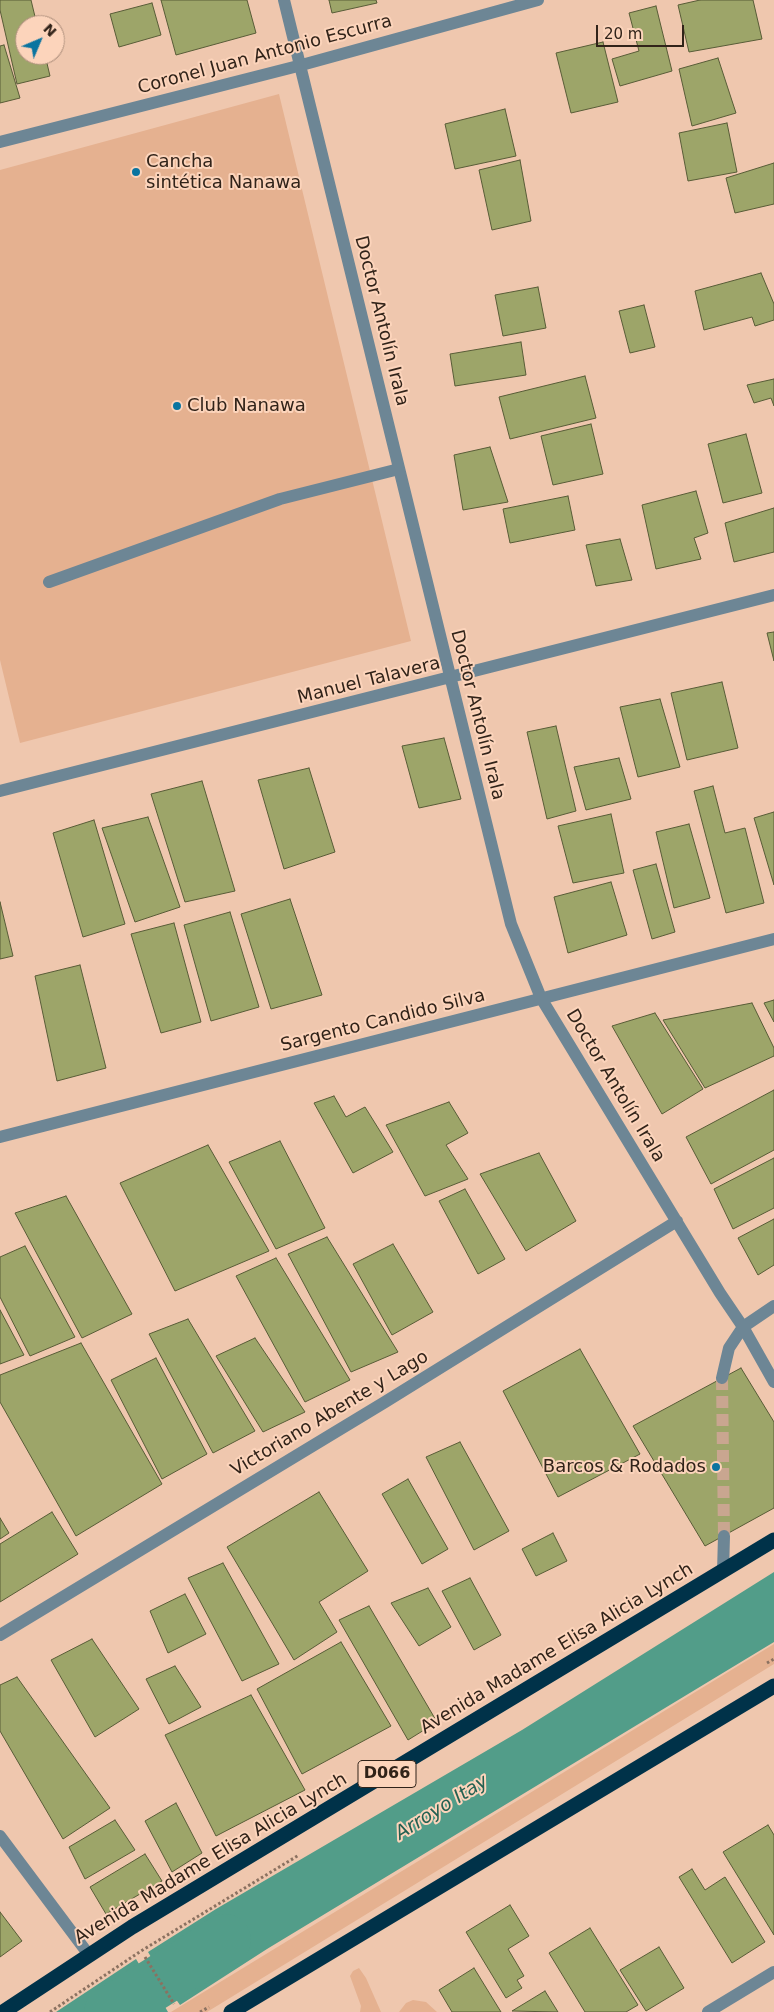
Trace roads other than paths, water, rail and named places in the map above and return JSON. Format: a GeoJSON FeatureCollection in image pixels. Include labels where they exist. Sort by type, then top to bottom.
{"type":"FeatureCollection","features":[{"type":"Feature","properties":{"kind":"highway","name":"Avenida Madame Elisa Alicia Lynch"},"geometry":{"type":"LineString","coordinates":[[3,2012],[132,1927],[774,1540]]}},
{"type":"Feature","properties":{"kind":"highway"},"geometry":{"type":"LineString","coordinates":[[231,2012],[774,1686]]}},
{"type":"Feature","properties":{"kind":"street","name":"Doctor Antolín Irala"},"geometry":{"type":"LineString","coordinates":[[284,0],[298,66],[511,924],[541,998],[720,1294],[743,1327],[774,1382]]}},
{"type":"Feature","properties":{"kind":"street","name":"Coronel Juan Antonio Escurra"},"geometry":{"type":"LineString","coordinates":[[0,142],[298,66],[538,0]]}},
{"type":"Feature","properties":{"kind":"street"},"geometry":{"type":"LineString","coordinates":[[50,582],[280,499],[399,469]]}},
{"type":"Feature","properties":{"kind":"street","name":"Manuel Talavera"},"geometry":{"type":"LineString","coordinates":[[0,791],[450,679],[774,595]]}},
{"type":"Feature","properties":{"kind":"street","name":"Sargento Candido Silva"},"geometry":{"type":"LineString","coordinates":[[0,1137],[774,939]]}},
{"type":"Feature","properties":{"kind":"street","name":"Victoriano Abente y Lago"},"geometry":{"type":"LineString","coordinates":[[0,1635],[376,1408],[677,1221]]}},
{"type":"Feature","properties":{"kind":"street"},"geometry":{"type":"LineString","coordinates":[[722,1378],[729,1348],[743,1327],[774,1306]]}},
{"type":"Feature","properties":{"kind":"street"},"geometry":{"type":"LineString","coordinates":[[723,1572],[724,1536]]}},
{"type":"Feature","properties":{"kind":"street"},"geometry":{"type":"LineString","coordinates":[[0,1836],[89,1955]]}},
{"type":"Feature","properties":{"kind":"street"},"geometry":{"type":"LineString","coordinates":[[708,2012],[774,1972]]}},
{"type":"Feature","properties":{"kind":"water"},"geometry":{"type":"Polygon","coordinates":[[[774,1572],[774,1642],[267,1949],[180,2005],[175,1998],[164,2005],[175,1997],[148,1952],[216,1909],[522,1730],[774,1572]]]}},
{"type":"Feature","properties":{"kind":"water"},"geometry":{"type":"Polygon","coordinates":[[[136,1959],[168,2012],[56,2012],[136,1959]]]}},
{"type":"Feature","properties":{"kind":"waterway","name":"Arroyo Itay"},"geometry":{"type":"LineString","coordinates":[[110,2012],[225,1940]]}},
{"type":"Feature","properties":{"kind":"tunnel"},"geometry":{"type":"LineString","coordinates":[[722,1378],[724,1536]]}},
{"type":"Feature","properties":{"kind":"place","name":"Cancha sintética Nanawa"},"geometry":{"type":"Point","coordinates":[136,172]}},
{"type":"Feature","properties":{"kind":"place","name":"Club Nanawa"},"geometry":{"type":"Point","coordinates":[177,406]}},
{"type":"Feature","properties":{"kind":"place","name":"Barcos & Rodados"},"geometry":{"type":"Point","coordinates":[716,1467]}}]}
